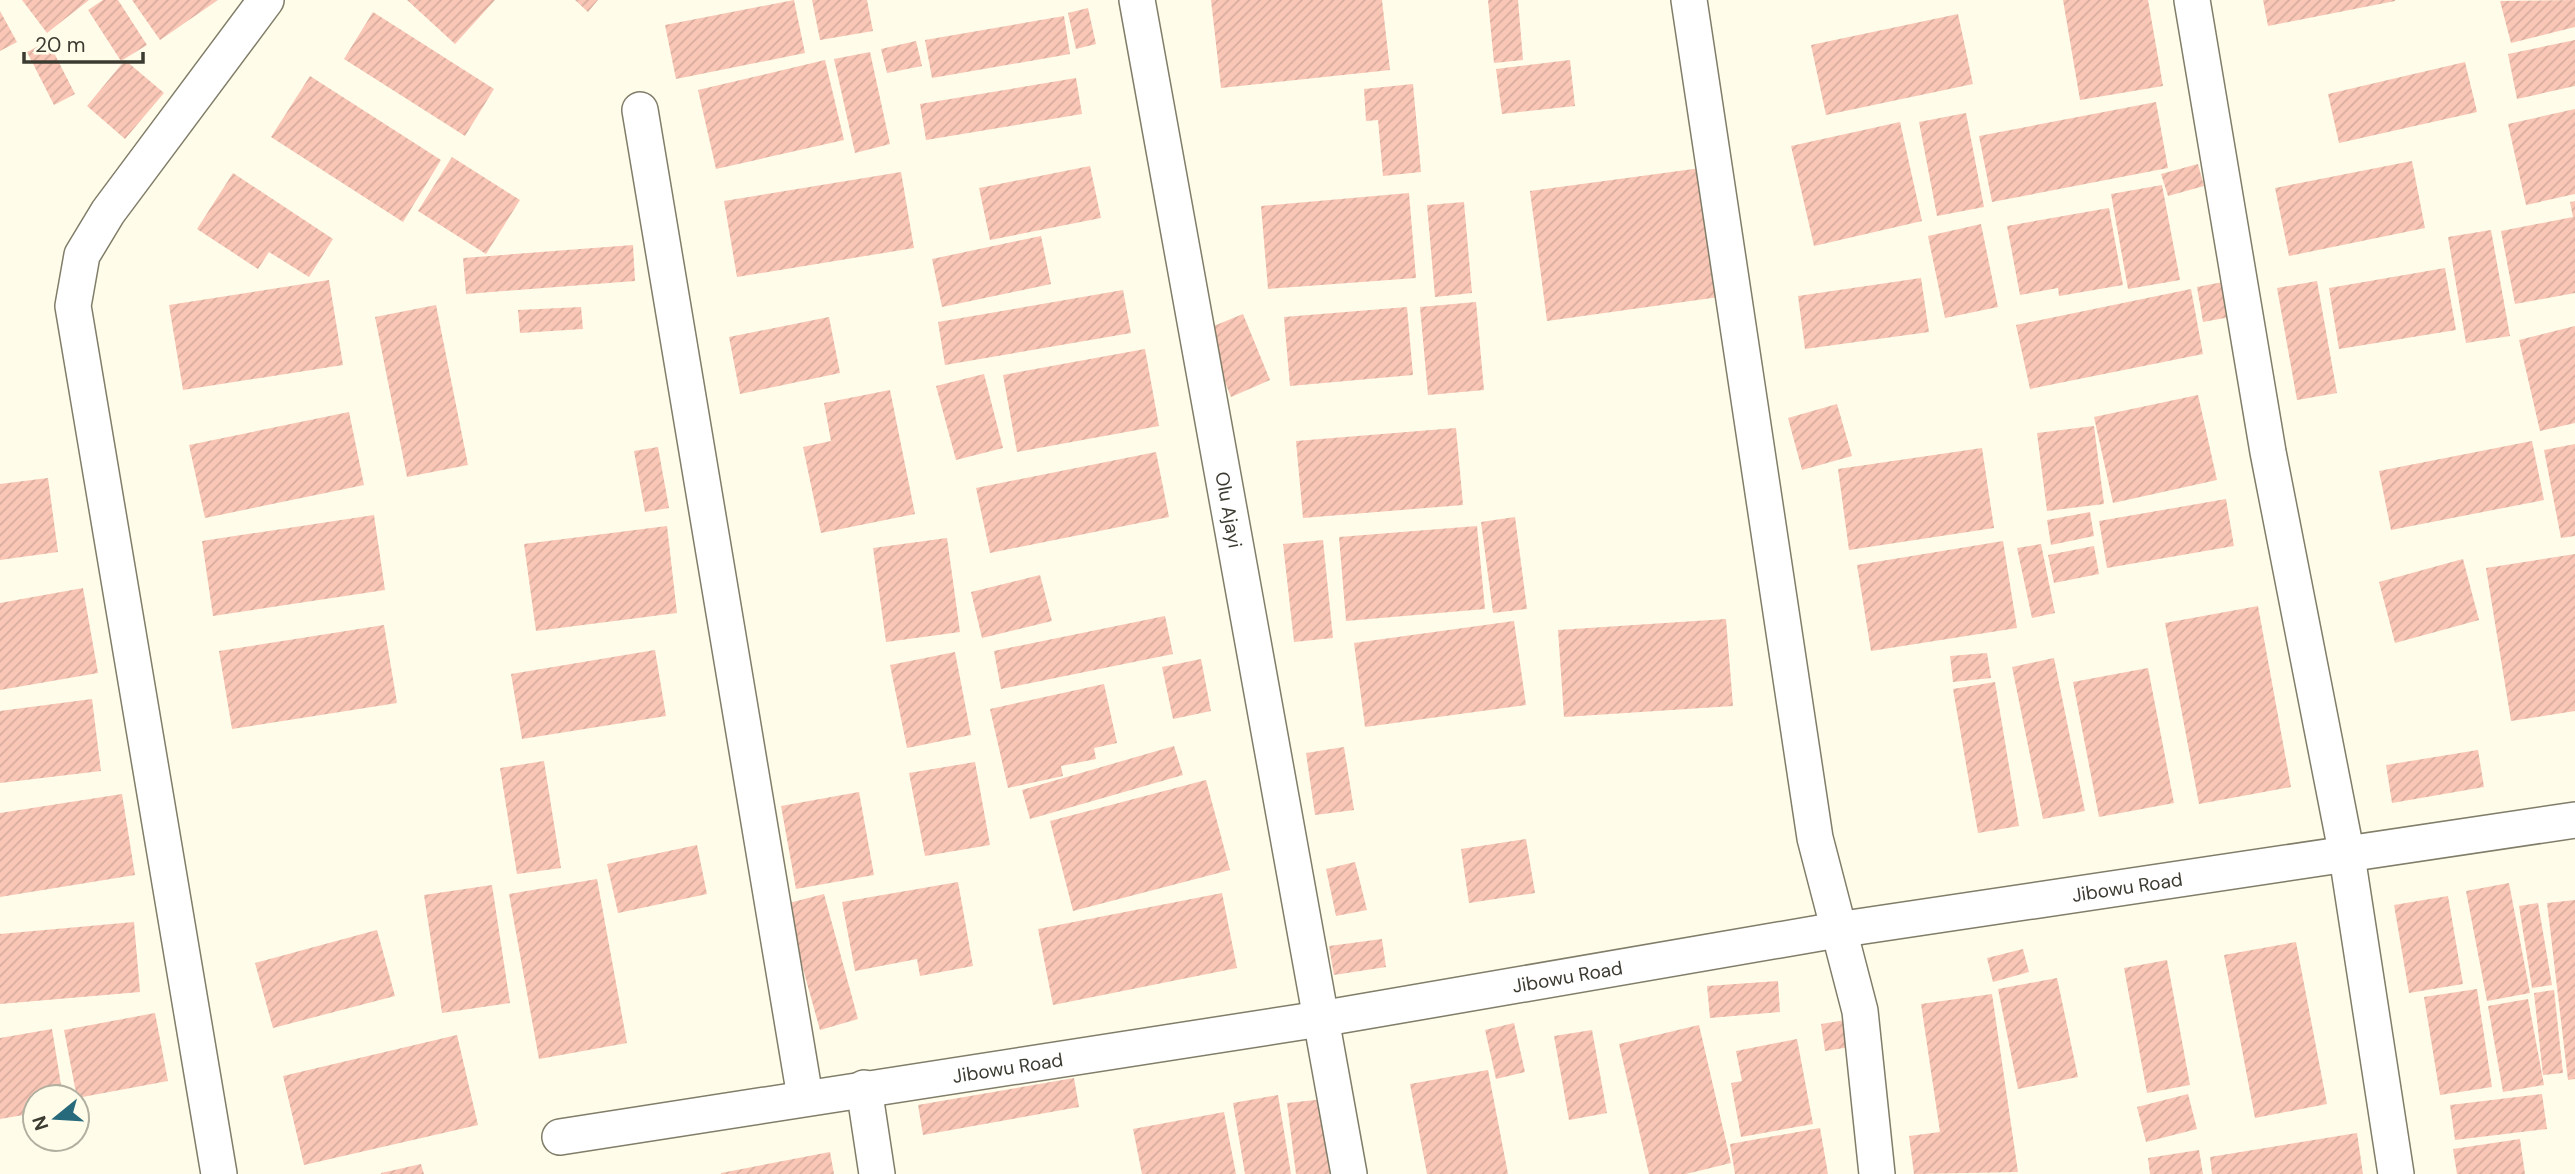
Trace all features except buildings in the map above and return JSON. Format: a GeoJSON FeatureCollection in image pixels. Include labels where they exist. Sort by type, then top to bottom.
{"type":"FeatureCollection","features":[{"type":"Feature","properties":{"kind":"street"},"geometry":{"type":"LineString","coordinates":[[219,1174],[74,306],[82,255],[108,212],[266,0]]}},
{"type":"Feature","properties":{"kind":"street","name":"Olu Ajayi"},"geometry":{"type":"LineString","coordinates":[[1137,0],[1349,1174]]}},
{"type":"Feature","properties":{"kind":"street"},"geometry":{"type":"LineString","coordinates":[[1689,0],[1815,838],[1860,1010],[1877,1174]]}},
{"type":"Feature","properties":{"kind":"street"},"geometry":{"type":"LineString","coordinates":[[2192,0],[2268,452],[2347,856],[2396,1174]]}},
{"type":"Feature","properties":{"kind":"street"},"geometry":{"type":"LineString","coordinates":[[640,110],[805,1097]]}},
{"type":"Feature","properties":{"kind":"street","name":"Jibowu Road"},"geometry":{"type":"LineString","coordinates":[[560,1137],[1320,1019],[1837,930],[2575,820]]}},
{"type":"Feature","properties":{"kind":"street"},"geometry":{"type":"LineString","coordinates":[[864,1088],[877,1174]]}}]}
